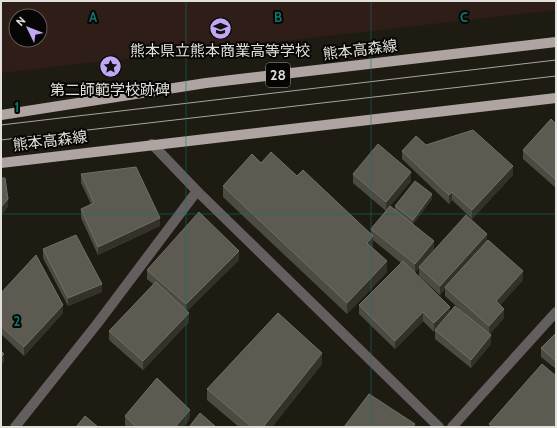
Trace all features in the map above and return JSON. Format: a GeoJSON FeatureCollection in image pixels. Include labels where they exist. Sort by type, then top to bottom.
{"type":"FeatureCollection","features":[{"type":"Feature","properties":{"kind":"main road","name":"熊本高森線"},"geometry":{"type":"LineString","coordinates":[[1,115],[206,83],[556,42]]}},
{"type":"Feature","properties":{"kind":"main road","name":"熊本高森線"},"geometry":{"type":"LineString","coordinates":[[1,163],[152,144],[556,98]]}},
{"type":"Feature","properties":{"kind":"street"},"geometry":{"type":"LineString","coordinates":[[152,144],[197,191],[439,427]]}},
{"type":"Feature","properties":{"kind":"street"},"geometry":{"type":"LineString","coordinates":[[15,427],[97,324],[197,191]]}},
{"type":"Feature","properties":{"kind":"street"},"geometry":{"type":"LineString","coordinates":[[452,427],[556,312]]}},
{"type":"Feature","properties":{"kind":"shaded area","name":"熊本県立熊本商業高等学校"},"geometry":{"type":"Polygon","coordinates":[[[1,1],[556,1],[556,10],[1,73],[1,1]]]}},
{"type":"Feature","properties":{"kind":"building"},"geometry":{"type":"Polygon","coordinates":[[[551,119],[556,124],[556,180],[523,150],[551,119]]]}},
{"type":"Feature","properties":{"kind":"building"},"geometry":{"type":"Polygon","coordinates":[[[473,130],[513,166],[472,210],[452,192],[449,195],[402,151],[416,136],[426,145],[473,130]]]}},
{"type":"Feature","properties":{"kind":"building"},"geometry":{"type":"Polygon","coordinates":[[[378,144],[411,172],[386,202],[353,174],[378,144]]]}},
{"type":"Feature","properties":{"kind":"building"},"geometry":{"type":"Polygon","coordinates":[[[271,152],[297,176],[303,170],[373,236],[367,243],[387,261],[347,303],[223,186],[252,154],[261,163],[271,152]]]}},
{"type":"Feature","properties":{"kind":"building"},"geometry":{"type":"Polygon","coordinates":[[[136,167],[160,218],[98,247],[81,209],[94,203],[81,174],[136,167]]]}},
{"type":"Feature","properties":{"kind":"building"},"geometry":{"type":"Polygon","coordinates":[[[1,178],[5,178],[8,199],[1,207],[1,178]]]}},
{"type":"Feature","properties":{"kind":"building"},"geometry":{"type":"Polygon","coordinates":[[[415,181],[432,194],[413,220],[395,206],[415,181]]]}},
{"type":"Feature","properties":{"kind":"building"},"geometry":{"type":"Polygon","coordinates":[[[390,206],[434,241],[415,264],[371,229],[390,206]]]}},
{"type":"Feature","properties":{"kind":"building"},"geometry":{"type":"Polygon","coordinates":[[[199,212],[239,251],[186,304],[147,270],[199,212]]]}},
{"type":"Feature","properties":{"kind":"building"},"geometry":{"type":"Polygon","coordinates":[[[466,215],[487,234],[440,286],[419,267],[466,215]]]}},
{"type":"Feature","properties":{"kind":"building"},"geometry":{"type":"Polygon","coordinates":[[[76,235],[102,284],[68,298],[43,249],[76,235]]]}},
{"type":"Feature","properties":{"kind":"building"},"geometry":{"type":"Polygon","coordinates":[[[488,240],[523,271],[496,301],[504,309],[489,326],[445,287],[488,240]]]}},
{"type":"Feature","properties":{"kind":"building"},"geometry":{"type":"Polygon","coordinates":[[[36,255],[63,305],[24,347],[1,326],[1,293],[36,255]]]}},
{"type":"Feature","properties":{"kind":"building"},"geometry":{"type":"Polygon","coordinates":[[[403,261],[450,307],[434,323],[423,312],[395,341],[359,305],[403,261]]]}},
{"type":"Feature","properties":{"kind":"building"},"geometry":{"type":"Polygon","coordinates":[[[156,282],[189,313],[143,361],[109,331],[156,282]]]}},
{"type":"Feature","properties":{"kind":"building"},"geometry":{"type":"Polygon","coordinates":[[[455,306],[491,335],[471,360],[435,330],[455,306]]]}},
{"type":"Feature","properties":{"kind":"building"},"geometry":{"type":"Polygon","coordinates":[[[278,313],[322,353],[263,427],[252,427],[207,389],[278,313]]]}},
{"type":"Feature","properties":{"kind":"building"},"geometry":{"type":"Polygon","coordinates":[[[556,333],[556,361],[541,348],[556,333]]]}},
{"type":"Feature","properties":{"kind":"building"},"geometry":{"type":"Polygon","coordinates":[[[542,364],[556,376],[556,427],[492,427],[489,424],[542,364]]]}},
{"type":"Feature","properties":{"kind":"building"},"geometry":{"type":"Polygon","coordinates":[[[157,378],[190,410],[175,427],[136,427],[125,416],[157,378]]]}},
{"type":"Feature","properties":{"kind":"building"},"geometry":{"type":"Polygon","coordinates":[[[369,394],[415,424],[413,427],[344,427],[369,394]]]}},
{"type":"Feature","properties":{"kind":"building"},"geometry":{"type":"Polygon","coordinates":[[[200,413],[216,427],[189,427],[200,413]]]}},
{"type":"Feature","properties":{"kind":"building"},"geometry":{"type":"Polygon","coordinates":[[[85,416],[98,427],[76,427],[85,416]]]}},
{"type":"Feature","properties":{"kind":"tram line"},"geometry":{"type":"LineString","coordinates":[[1,125],[556,60]]}},
{"type":"Feature","properties":{"kind":"tram line"},"geometry":{"type":"LineString","coordinates":[[1,140],[556,76]]}},
{"type":"Feature","properties":{"kind":"place","name":"熊本県立熊本商業高等学校"},"geometry":{"type":"Point","coordinates":[220,28]}},
{"type":"Feature","properties":{"kind":"place","name":"第二師範学校跡碑"},"geometry":{"type":"Point","coordinates":[110,67]}}]}
